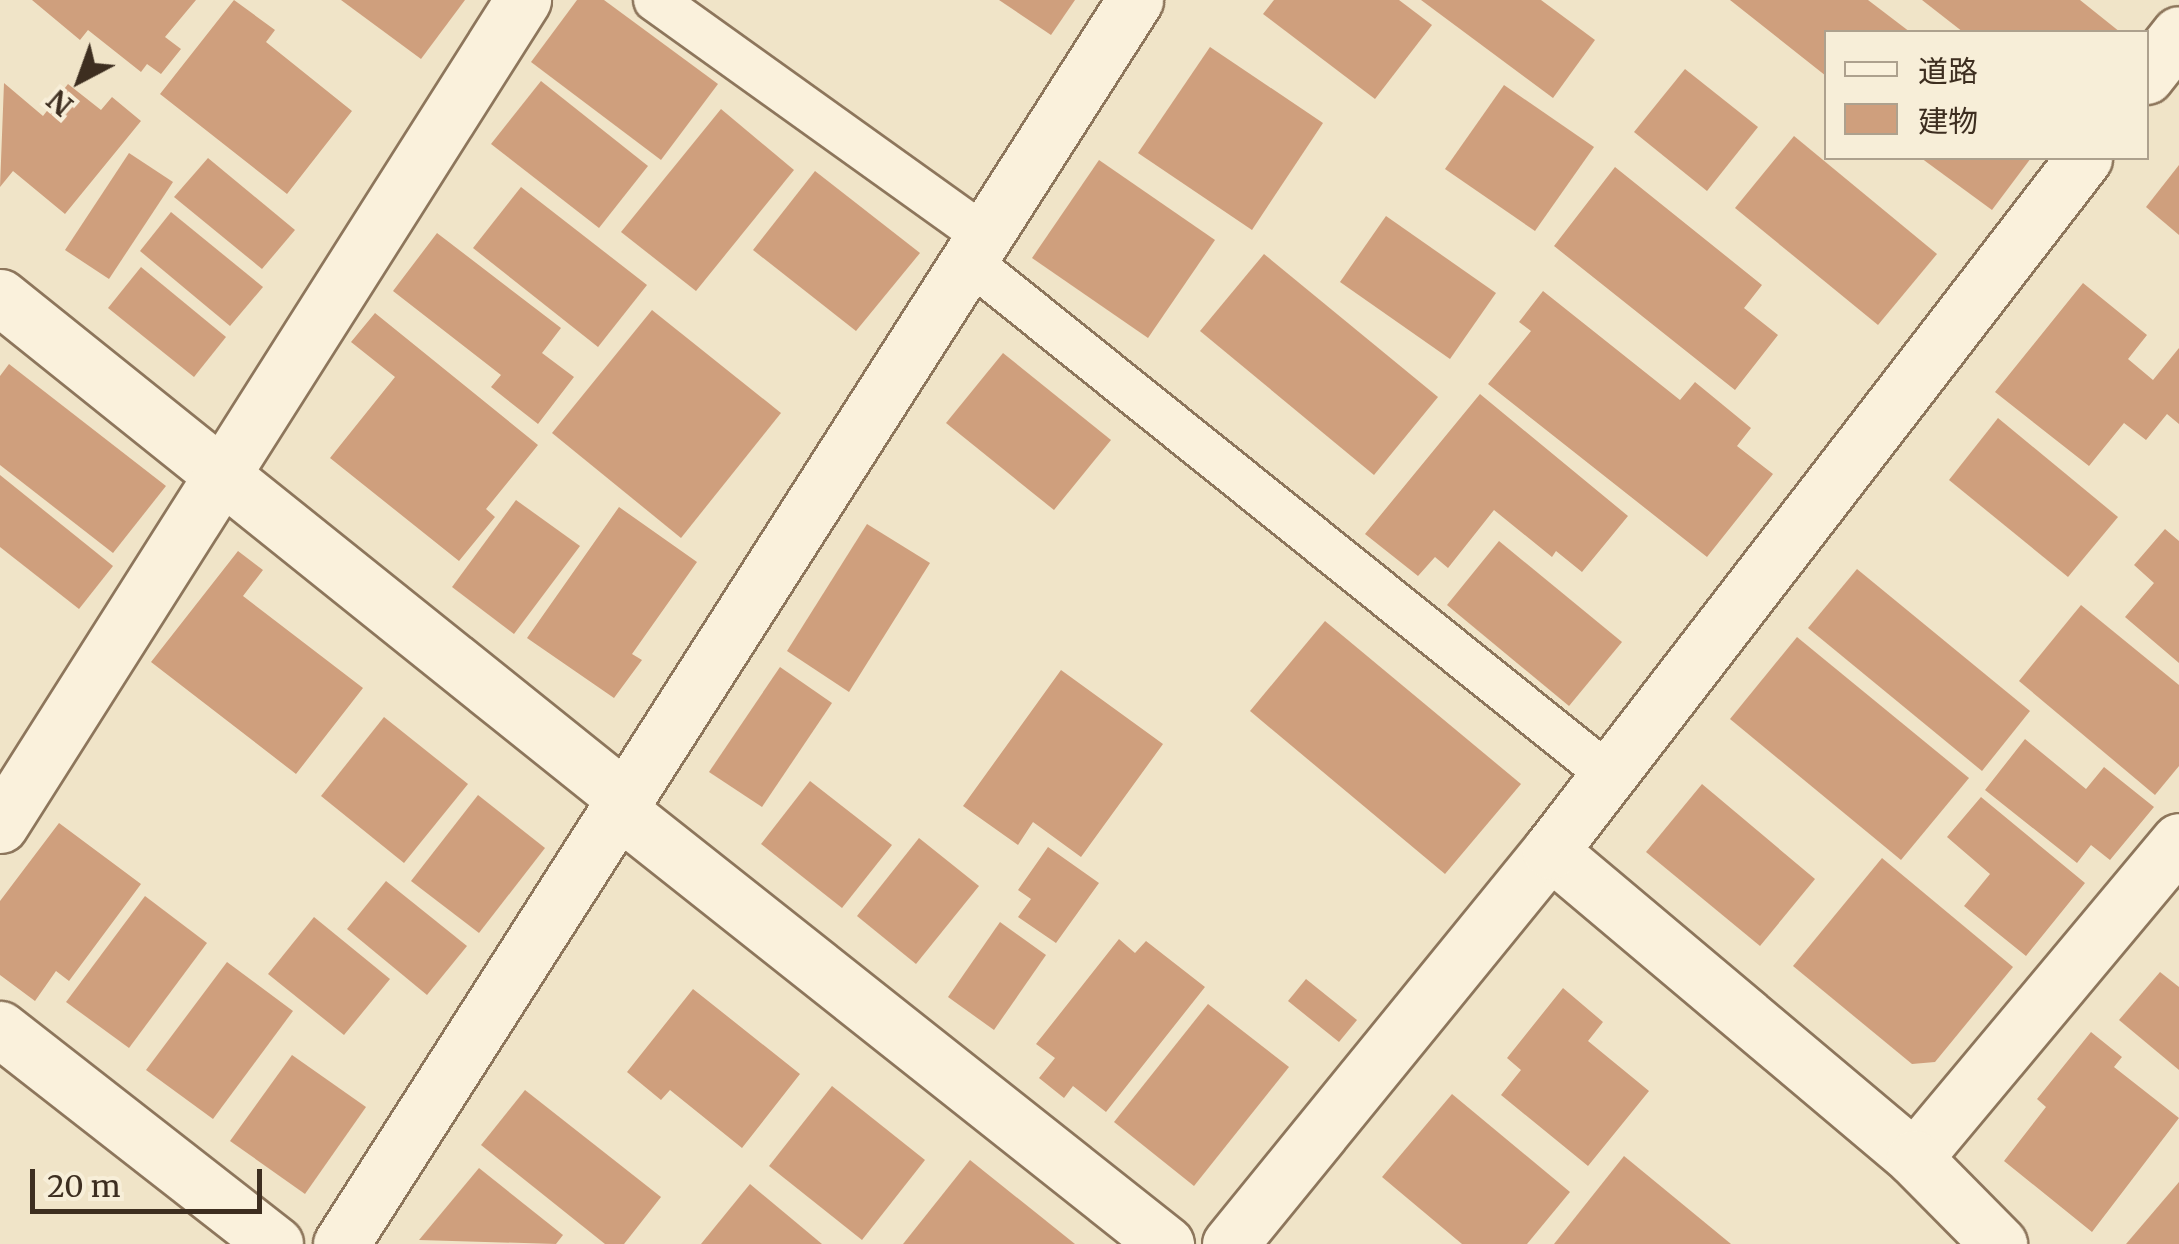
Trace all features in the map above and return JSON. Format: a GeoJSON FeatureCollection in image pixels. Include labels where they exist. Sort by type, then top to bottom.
{"type":"FeatureCollection","features":[{"type":"Feature","properties":{"kind":"street"},"geometry":{"type":"LineString","coordinates":[[0,825],[523,0]]}},
{"type":"Feature","properties":{"kind":"street"},"geometry":{"type":"LineString","coordinates":[[341,1244],[1136,0]]}},
{"type":"Feature","properties":{"kind":"street"},"geometry":{"type":"LineString","coordinates":[[2149,72],[2179,34]]}},
{"type":"Feature","properties":{"kind":"street"},"geometry":{"type":"LineString","coordinates":[[1230,1244],[1550,851],[2082,160]]}},
{"type":"Feature","properties":{"kind":"street"},"geometry":{"type":"LineString","coordinates":[[0,297],[1166,1244]]}},
{"type":"Feature","properties":{"kind":"street"},"geometry":{"type":"LineString","coordinates":[[1914,1158],[2179,841]]}},
{"type":"Feature","properties":{"kind":"street"},"geometry":{"type":"LineString","coordinates":[[1550,851],[1914,1158],[1999,1244]]}},
{"type":"Feature","properties":{"kind":"street"},"geometry":{"type":"LineString","coordinates":[[0,1030],[275,1244]]}},
{"type":"Feature","properties":{"kind":"lane"},"geometry":{"type":"LineString","coordinates":[[655,0],[978,250],[1609,775]]}},
{"type":"Feature","properties":{"kind":"building"},"geometry":{"type":"Polygon","coordinates":[[[32,0],[196,0],[165,37],[181,49],[161,74],[147,64],[141,72],[88,30],[80,40],[32,0]]]}},
{"type":"Feature","properties":{"kind":"building"},"geometry":{"type":"Polygon","coordinates":[[[234,0],[275,30],[266,42],[352,111],[287,194],[160,94],[234,0]]]}},
{"type":"Feature","properties":{"kind":"building"},"geometry":{"type":"Polygon","coordinates":[[[341,0],[465,0],[421,59],[341,0]]]}},
{"type":"Feature","properties":{"kind":"building"},"geometry":{"type":"Polygon","coordinates":[[[577,0],[604,0],[718,84],[661,160],[531,62],[577,0]]]}},
{"type":"Feature","properties":{"kind":"building"},"geometry":{"type":"Polygon","coordinates":[[[999,0],[1075,0],[1051,35],[999,0]]]}},
{"type":"Feature","properties":{"kind":"building"},"geometry":{"type":"Polygon","coordinates":[[[1274,0],[1399,0],[1432,25],[1375,99],[1263,14],[1274,0]]]}},
{"type":"Feature","properties":{"kind":"building"},"geometry":{"type":"Polygon","coordinates":[[[1421,0],[1541,0],[1595,40],[1553,98],[1421,0]]]}},
{"type":"Feature","properties":{"kind":"building"},"geometry":{"type":"Polygon","coordinates":[[[1730,0],[1868,0],[1907,30],[1824,30],[1824,74],[1730,0]]]}},
{"type":"Feature","properties":{"kind":"building"},"geometry":{"type":"Polygon","coordinates":[[[1922,0],[2080,0],[2118,30],[1960,30],[1922,0]]]}},
{"type":"Feature","properties":{"kind":"building"},"geometry":{"type":"Polygon","coordinates":[[[1210,47],[1323,123],[1252,230],[1138,153],[1210,47]]]}},
{"type":"Feature","properties":{"kind":"building"},"geometry":{"type":"Polygon","coordinates":[[[1685,69],[1758,127],[1707,191],[1634,132],[1685,69]]]}},
{"type":"Feature","properties":{"kind":"building"},"geometry":{"type":"Polygon","coordinates":[[[541,81],[648,166],[599,228],[491,144],[541,81]]]}},
{"type":"Feature","properties":{"kind":"building"},"geometry":{"type":"Polygon","coordinates":[[[4,83],[43,116],[68,84],[101,110],[112,97],[141,121],[65,214],[13,171],[0,187],[4,83]]]}},
{"type":"Feature","properties":{"kind":"building"},"geometry":{"type":"Polygon","coordinates":[[[1504,85],[1594,147],[1535,231],[1445,169],[1504,85]]]}},
{"type":"Feature","properties":{"kind":"building"},"geometry":{"type":"Polygon","coordinates":[[[721,109],[794,170],[696,291],[621,232],[721,109]]]}},
{"type":"Feature","properties":{"kind":"building"},"geometry":{"type":"Polygon","coordinates":[[[1794,136],[1937,254],[1878,325],[1735,208],[1794,136]]]}},
{"type":"Feature","properties":{"kind":"building"},"geometry":{"type":"Polygon","coordinates":[[[129,153],[173,182],[109,279],[65,250],[129,153]]]}},
{"type":"Feature","properties":{"kind":"building"},"geometry":{"type":"Polygon","coordinates":[[[208,158],[295,230],[262,269],[174,197],[208,158]]]}},
{"type":"Feature","properties":{"kind":"building"},"geometry":{"type":"Polygon","coordinates":[[[1099,160],[1215,240],[1148,338],[1032,258],[1099,160]]]}},
{"type":"Feature","properties":{"kind":"building"},"geometry":{"type":"Polygon","coordinates":[[[1924,160],[2030,160],[1992,210],[1924,160]]]}},
{"type":"Feature","properties":{"kind":"building"},"geometry":{"type":"Polygon","coordinates":[[[2179,165],[2179,235],[2146,207],[2179,165]]]}},
{"type":"Feature","properties":{"kind":"building"},"geometry":{"type":"Polygon","coordinates":[[[1615,167],[1762,285],[1744,308],[1778,335],[1735,390],[1554,246],[1615,167]]]}},
{"type":"Feature","properties":{"kind":"building"},"geometry":{"type":"Polygon","coordinates":[[[815,171],[920,253],[856,331],[753,250],[815,171]]]}},
{"type":"Feature","properties":{"kind":"building"},"geometry":{"type":"Polygon","coordinates":[[[521,187],[647,285],[598,347],[473,248],[521,187]]]}},
{"type":"Feature","properties":{"kind":"building"},"geometry":{"type":"Polygon","coordinates":[[[171,212],[263,287],[230,326],[140,251],[171,212]]]}},
{"type":"Feature","properties":{"kind":"building"},"geometry":{"type":"Polygon","coordinates":[[[1386,216],[1496,293],[1450,359],[1340,282],[1386,216]]]}},
{"type":"Feature","properties":{"kind":"building"},"geometry":{"type":"Polygon","coordinates":[[[437,233],[561,328],[542,353],[574,377],[538,424],[491,387],[501,375],[393,291],[437,233]]]}},
{"type":"Feature","properties":{"kind":"building"},"geometry":{"type":"Polygon","coordinates":[[[1264,254],[1438,397],[1374,475],[1200,331],[1264,254]]]}},
{"type":"Feature","properties":{"kind":"building"},"geometry":{"type":"Polygon","coordinates":[[[141,267],[226,337],[194,377],[108,308],[141,267]]]}},
{"type":"Feature","properties":{"kind":"building"},"geometry":{"type":"Polygon","coordinates":[[[2083,283],[2147,335],[2128,359],[2153,380],[2179,348],[2179,424],[2167,414],[2146,440],[2124,423],[2089,466],[1995,392],[2083,283]]]}},
{"type":"Feature","properties":{"kind":"building"},"geometry":{"type":"Polygon","coordinates":[[[1543,291],[1680,400],[1695,382],[1751,428],[1737,446],[1773,474],[1707,557],[1488,384],[1531,331],[1519,322],[1543,291]]]}},
{"type":"Feature","properties":{"kind":"building"},"geometry":{"type":"Polygon","coordinates":[[[652,310],[781,413],[681,538],[552,433],[652,310]]]}},
{"type":"Feature","properties":{"kind":"building"},"geometry":{"type":"Polygon","coordinates":[[[375,313],[538,445],[486,509],[495,517],[459,561],[330,458],[395,377],[351,342],[375,313]]]}},
{"type":"Feature","properties":{"kind":"building"},"geometry":{"type":"Polygon","coordinates":[[[1003,353],[1111,440],[1054,510],[946,423],[1003,353]]]}},
{"type":"Feature","properties":{"kind":"building"},"geometry":{"type":"Polygon","coordinates":[[[9,364],[166,486],[113,553],[0,465],[0,376],[9,364]]]}},
{"type":"Feature","properties":{"kind":"building"},"geometry":{"type":"Polygon","coordinates":[[[1480,394],[1628,516],[1582,572],[1556,551],[1552,557],[1494,510],[1448,568],[1435,557],[1418,576],[1365,534],[1480,394]]]}},
{"type":"Feature","properties":{"kind":"building"},"geometry":{"type":"Polygon","coordinates":[[[1998,418],[2118,517],[2068,577],[1949,480],[1998,418]]]}},
{"type":"Feature","properties":{"kind":"building"},"geometry":{"type":"Polygon","coordinates":[[[0,475],[113,566],[79,609],[0,547],[0,475]]]}},
{"type":"Feature","properties":{"kind":"building"},"geometry":{"type":"Polygon","coordinates":[[[516,500],[580,546],[514,634],[452,587],[516,500]]]}},
{"type":"Feature","properties":{"kind":"building"},"geometry":{"type":"Polygon","coordinates":[[[619,507],[697,562],[632,654],[642,660],[614,698],[527,638],[619,507]]]}},
{"type":"Feature","properties":{"kind":"building"},"geometry":{"type":"Polygon","coordinates":[[[867,524],[930,563],[849,692],[787,651],[867,524]]]}},
{"type":"Feature","properties":{"kind":"building"},"geometry":{"type":"Polygon","coordinates":[[[2165,529],[2179,541],[2179,663],[2125,617],[2154,583],[2134,565],[2165,529]]]}},
{"type":"Feature","properties":{"kind":"building"},"geometry":{"type":"Polygon","coordinates":[[[1499,541],[1622,642],[1569,706],[1447,605],[1499,541]]]}},
{"type":"Feature","properties":{"kind":"building"},"geometry":{"type":"Polygon","coordinates":[[[238,551],[263,570],[243,596],[363,688],[296,774],[151,662],[238,551]]]}},
{"type":"Feature","properties":{"kind":"building"},"geometry":{"type":"Polygon","coordinates":[[[1857,569],[2030,711],[1982,771],[1808,628],[1857,569]]]}},
{"type":"Feature","properties":{"kind":"building"},"geometry":{"type":"Polygon","coordinates":[[[2081,605],[2179,685],[2179,766],[2155,795],[2019,681],[2081,605]]]}},
{"type":"Feature","properties":{"kind":"building"},"geometry":{"type":"Polygon","coordinates":[[[1325,621],[1521,784],[1445,874],[1250,711],[1325,621]]]}},
{"type":"Feature","properties":{"kind":"building"},"geometry":{"type":"Polygon","coordinates":[[[1797,637],[1969,778],[1901,860],[1730,719],[1797,637]]]}},
{"type":"Feature","properties":{"kind":"building"},"geometry":{"type":"Polygon","coordinates":[[[780,667],[832,703],[762,807],[709,772],[780,667]]]}},
{"type":"Feature","properties":{"kind":"building"},"geometry":{"type":"Polygon","coordinates":[[[1061,670],[1163,744],[1081,857],[1033,822],[1018,845],[963,806],[1061,670]]]}},
{"type":"Feature","properties":{"kind":"building"},"geometry":{"type":"Polygon","coordinates":[[[384,717],[468,784],[404,863],[321,796],[384,717]]]}},
{"type":"Feature","properties":{"kind":"building"},"geometry":{"type":"Polygon","coordinates":[[[2025,739],[2086,789],[2104,767],[2154,807],[2110,860],[2091,845],[2077,863],[1985,790],[2025,739]]]}},
{"type":"Feature","properties":{"kind":"building"},"geometry":{"type":"Polygon","coordinates":[[[810,781],[892,845],[842,908],[761,844],[810,781]]]}},
{"type":"Feature","properties":{"kind":"building"},"geometry":{"type":"Polygon","coordinates":[[[1702,784],[1815,879],[1760,946],[1646,852],[1702,784]]]}},
{"type":"Feature","properties":{"kind":"building"},"geometry":{"type":"Polygon","coordinates":[[[478,795],[545,848],[479,933],[411,881],[478,795]]]}},
{"type":"Feature","properties":{"kind":"building"},"geometry":{"type":"Polygon","coordinates":[[[1981,797],[2085,883],[2026,956],[1964,906],[1990,874],[1947,837],[1981,797]]]}},
{"type":"Feature","properties":{"kind":"building"},"geometry":{"type":"Polygon","coordinates":[[[59,823],[141,884],[69,981],[56,971],[35,1001],[0,975],[0,901],[59,823]]]}},
{"type":"Feature","properties":{"kind":"building"},"geometry":{"type":"Polygon","coordinates":[[[919,838],[979,886],[916,964],[857,916],[919,838]]]}},
{"type":"Feature","properties":{"kind":"building"},"geometry":{"type":"Polygon","coordinates":[[[1048,847],[1099,883],[1056,943],[1018,917],[1031,899],[1018,890],[1048,847]]]}},
{"type":"Feature","properties":{"kind":"building"},"geometry":{"type":"Polygon","coordinates":[[[1882,858],[2013,967],[1935,1062],[1912,1064],[1793,966],[1882,858]]]}},
{"type":"Feature","properties":{"kind":"building"},"geometry":{"type":"Polygon","coordinates":[[[386,881],[467,946],[427,995],[347,929],[386,881]]]}},
{"type":"Feature","properties":{"kind":"building"},"geometry":{"type":"Polygon","coordinates":[[[145,896],[207,943],[129,1048],[66,1002],[145,896]]]}},
{"type":"Feature","properties":{"kind":"building"},"geometry":{"type":"Polygon","coordinates":[[[314,917],[390,979],[344,1035],[268,974],[314,917]]]}},
{"type":"Feature","properties":{"kind":"building"},"geometry":{"type":"Polygon","coordinates":[[[1000,922],[1046,955],[994,1030],[948,997],[1000,922]]]}},
{"type":"Feature","properties":{"kind":"building"},"geometry":{"type":"Polygon","coordinates":[[[1119,939],[1135,953],[1146,941],[1205,987],[1106,1112],[1073,1086],[1064,1098],[1039,1078],[1055,1058],[1036,1044],[1119,939]]]}},
{"type":"Feature","properties":{"kind":"building"},"geometry":{"type":"Polygon","coordinates":[[[227,962],[293,1011],[213,1119],[146,1070],[227,962]]]}},
{"type":"Feature","properties":{"kind":"building"},"geometry":{"type":"Polygon","coordinates":[[[2160,972],[2179,987],[2179,1070],[2119,1020],[2160,972]]]}},
{"type":"Feature","properties":{"kind":"building"},"geometry":{"type":"Polygon","coordinates":[[[1306,979],[1357,1020],[1339,1042],[1288,1001],[1306,979]]]}},
{"type":"Feature","properties":{"kind":"building"},"geometry":{"type":"Polygon","coordinates":[[[1563,988],[1603,1022],[1588,1041],[1649,1091],[1588,1166],[1501,1095],[1521,1070],[1507,1058],[1563,988]]]}},
{"type":"Feature","properties":{"kind":"building"},"geometry":{"type":"Polygon","coordinates":[[[693,989],[800,1074],[742,1148],[670,1090],[661,1100],[627,1072],[693,989]]]}},
{"type":"Feature","properties":{"kind":"building"},"geometry":{"type":"Polygon","coordinates":[[[1208,1004],[1289,1067],[1194,1186],[1114,1122],[1208,1004]]]}},
{"type":"Feature","properties":{"kind":"building"},"geometry":{"type":"Polygon","coordinates":[[[2091,1032],[2122,1057],[2114,1067],[2179,1118],[2092,1232],[2004,1161],[2046,1107],[2037,1099],[2091,1032]]]}},
{"type":"Feature","properties":{"kind":"building"},"geometry":{"type":"Polygon","coordinates":[[[292,1055],[366,1107],[305,1194],[230,1141],[292,1055]]]}},
{"type":"Feature","properties":{"kind":"building"},"geometry":{"type":"Polygon","coordinates":[[[832,1086],[925,1160],[862,1240],[769,1166],[832,1086]]]}},
{"type":"Feature","properties":{"kind":"building"},"geometry":{"type":"Polygon","coordinates":[[[525,1090],[661,1197],[624,1244],[605,1244],[481,1145],[525,1090]]]}},
{"type":"Feature","properties":{"kind":"building"},"geometry":{"type":"Polygon","coordinates":[[[1452,1094],[1570,1192],[1527,1244],[1462,1244],[1382,1177],[1452,1094]]]}},
{"type":"Feature","properties":{"kind":"building"},"geometry":{"type":"Polygon","coordinates":[[[1624,1156],[1731,1244],[1554,1244],[1624,1156]]]}},
{"type":"Feature","properties":{"kind":"building"},"geometry":{"type":"Polygon","coordinates":[[[970,1160],[1075,1244],[903,1244],[970,1160]]]}},
{"type":"Feature","properties":{"kind":"building"},"geometry":{"type":"Polygon","coordinates":[[[479,1168],[563,1235],[556,1244],[419,1240],[479,1168]]]}},
{"type":"Feature","properties":{"kind":"building"},"geometry":{"type":"Polygon","coordinates":[[[2179,1182],[2179,1244],[2126,1244],[2179,1182]]]}},
{"type":"Feature","properties":{"kind":"building"},"geometry":{"type":"Polygon","coordinates":[[[750,1184],[822,1244],[701,1244],[750,1184]]]}}]}
